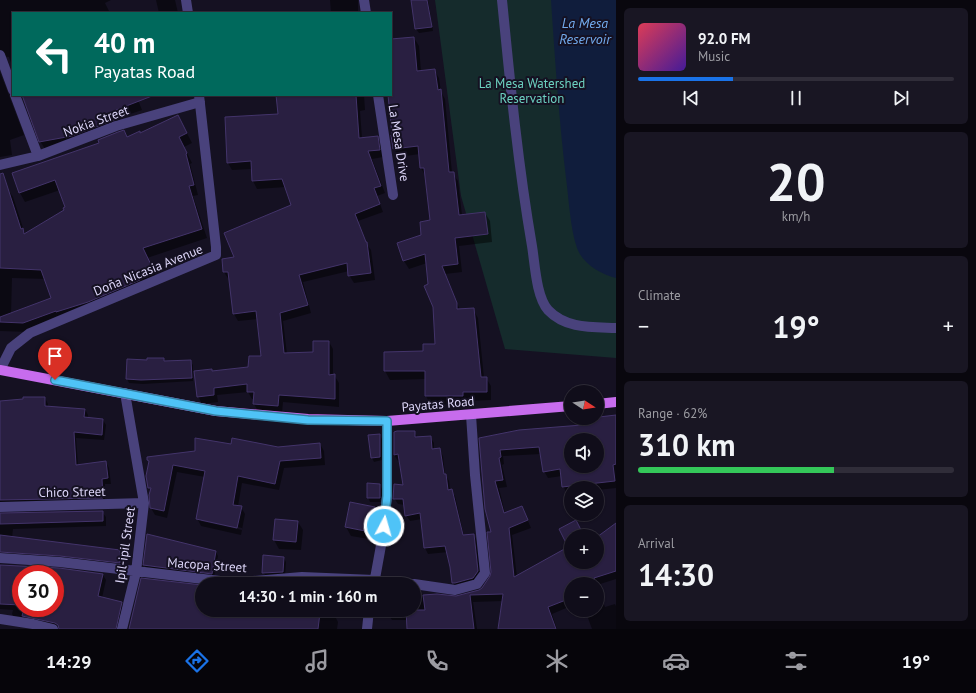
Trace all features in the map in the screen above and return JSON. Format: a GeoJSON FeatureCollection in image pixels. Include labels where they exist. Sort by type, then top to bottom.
{"type":"FeatureCollection","features":[{"type":"Feature","properties":{"kind":"main road","name":"Payatas Road"},"geometry":{"type":"LineString","coordinates":[[0,370],[216,411],[308,420],[387,421],[564,407]]}},
{"type":"Feature","properties":{"kind":"main road"},"geometry":{"type":"LineString","coordinates":[[604,403],[616,402]]}},
{"type":"Feature","properties":{"kind":"street"},"geometry":{"type":"LineString","coordinates":[[186,0],[188,12]]}},
{"type":"Feature","properties":{"kind":"street"},"geometry":{"type":"LineString","coordinates":[[364,0],[366,12]]}},
{"type":"Feature","properties":{"kind":"street"},"geometry":{"type":"LineString","coordinates":[[502,0],[510,88],[525,208],[540,294],[547,309],[558,318],[571,325],[616,328]]}},
{"type":"Feature","properties":{"kind":"street"},"geometry":{"type":"LineString","coordinates":[[0,55],[12,87]]}},
{"type":"Feature","properties":{"kind":"street"},"geometry":{"type":"LineString","coordinates":[[15,96],[38,156]]}},
{"type":"Feature","properties":{"kind":"street","name":"La Mesa Drive"},"geometry":{"type":"LineString","coordinates":[[378,96],[393,196]]}},
{"type":"Feature","properties":{"kind":"street","name":"Nokia Street"},"geometry":{"type":"LineString","coordinates":[[0,165],[38,156],[116,126],[200,98]]}},
{"type":"Feature","properties":{"kind":"street","name":"Doña Nicasia Avenue"},"geometry":{"type":"LineString","coordinates":[[0,370],[11,348],[30,333],[216,255],[200,98]]}},
{"type":"Feature","properties":{"kind":"street","name":"Ipil-ipil Street"},"geometry":{"type":"LineString","coordinates":[[122,629],[136,572],[144,503],[125,393]]}},
{"type":"Feature","properties":{"kind":"street","name":"Macopa Street"},"geometry":{"type":"LineString","coordinates":[[421,585],[455,590],[477,584],[485,573],[475,475],[471,415]]}},
{"type":"Feature","properties":{"kind":"street"},"geometry":{"type":"LineString","coordinates":[[375,577],[382,540],[387,496],[387,421]]}},
{"type":"Feature","properties":{"kind":"street","name":"Chico Street"},"geometry":{"type":"LineString","coordinates":[[0,507],[144,503]]}},
{"type":"Feature","properties":{"kind":"street","name":"Macopa Street"},"geometry":{"type":"LineString","coordinates":[[0,558],[60,562],[195,578]]}},
{"type":"Feature","properties":{"kind":"street"},"geometry":{"type":"LineString","coordinates":[[366,629],[369,617]]}},
{"type":"Feature","properties":{"kind":"street"},"geometry":{"type":"LineString","coordinates":[[0,619],[33,624],[53,629]]}},
{"type":"Feature","properties":{"kind":"green space","name":"La Mesa Watershed Reservation"},"geometry":{"type":"Polygon","coordinates":[[[435,0],[616,0],[616,358],[505,349],[461,196],[435,0]]]}},
{"type":"Feature","properties":{"kind":"water","name":"La Mesa Reservoir"},"geometry":{"type":"Polygon","coordinates":[[[551,0],[616,0],[616,278],[598,271],[587,263],[579,253],[573,232],[561,134],[551,0]]]}},
{"type":"Feature","properties":{"kind":"building"},"geometry":{"type":"Polygon","coordinates":[[[411,0],[427,0],[432,27],[415,29],[411,0]]]}},
{"type":"Feature","properties":{"kind":"building"},"geometry":{"type":"Polygon","coordinates":[[[414,37],[417,71],[435,69],[438,90],[441,89],[449,172],[454,172],[459,215],[485,212],[488,234],[455,238],[458,264],[442,266],[457,303],[457,309],[474,308],[481,377],[487,377],[487,392],[463,392],[463,396],[425,396],[425,371],[384,371],[384,352],[423,351],[423,344],[435,344],[433,307],[424,286],[428,284],[425,254],[403,261],[397,243],[421,235],[420,222],[430,220],[424,168],[420,168],[418,146],[393,149],[388,96],[392,96],[392,39],[414,37]]]}},
{"type":"Feature","properties":{"kind":"building"},"geometry":{"type":"Polygon","coordinates":[[[22,96],[152,96],[116,110],[119,118],[72,136],[39,142],[22,96]]]}},
{"type":"Feature","properties":{"kind":"building"},"geometry":{"type":"Polygon","coordinates":[[[276,96],[356,96],[359,138],[378,136],[380,150],[368,151],[381,186],[374,188],[380,204],[355,214],[367,242],[371,273],[348,276],[347,263],[299,275],[308,305],[280,313],[284,353],[313,352],[313,341],[329,341],[329,375],[335,374],[335,399],[279,395],[278,406],[253,404],[254,392],[247,392],[247,384],[214,388],[214,395],[197,397],[194,371],[212,369],[212,371],[248,367],[249,356],[261,356],[256,311],[233,314],[228,272],[223,272],[222,259],[234,257],[224,233],[291,205],[282,179],[252,181],[251,161],[227,163],[225,117],[278,114],[276,96]]]}},
{"type":"Feature","properties":{"kind":"building"},"geometry":{"type":"Polygon","coordinates":[[[178,115],[187,133],[179,137],[187,153],[194,185],[189,186],[202,229],[143,248],[154,271],[139,278],[140,280],[88,302],[56,311],[23,323],[0,322],[0,317],[51,298],[41,270],[0,268],[0,174],[3,173],[21,229],[23,228],[24,234],[64,210],[63,208],[65,207],[55,180],[19,193],[12,173],[99,143],[98,140],[124,130],[127,137],[140,131],[140,133],[178,115]]]}},
{"type":"Feature","properties":{"kind":"building"},"geometry":{"type":"Polygon","coordinates":[[[147,358],[164,358],[164,361],[191,360],[192,378],[141,380],[126,379],[127,359],[147,360],[147,358]]]}},
{"type":"Feature","properties":{"kind":"building"},"geometry":{"type":"Polygon","coordinates":[[[23,397],[45,397],[45,406],[85,409],[84,417],[103,419],[102,435],[74,432],[76,465],[106,461],[108,478],[102,479],[103,498],[0,500],[0,401],[23,399],[23,397]]]}},
{"type":"Feature","properties":{"kind":"building"},"geometry":{"type":"Polygon","coordinates":[[[616,415],[616,464],[613,465],[615,481],[604,482],[604,481],[564,481],[564,487],[562,487],[560,469],[543,472],[539,447],[500,450],[501,457],[499,458],[503,480],[495,481],[504,513],[522,506],[528,520],[509,528],[514,577],[564,549],[564,569],[604,569],[604,532],[616,523],[616,571],[597,577],[564,577],[564,601],[548,607],[556,629],[498,629],[503,594],[470,595],[474,629],[407,629],[406,617],[421,617],[421,610],[425,610],[423,595],[437,594],[456,596],[479,590],[490,576],[491,572],[487,532],[491,532],[485,509],[479,438],[519,430],[582,425],[604,425],[604,416],[616,415]]]}},
{"type":"Feature","properties":{"kind":"building"},"geometry":{"type":"Polygon","coordinates":[[[415,431],[415,437],[431,436],[432,449],[440,448],[448,490],[452,489],[463,535],[474,534],[478,571],[473,578],[452,583],[445,546],[424,548],[420,513],[405,516],[403,499],[393,499],[394,484],[403,485],[398,454],[394,455],[394,432],[415,431]]]}},
{"type":"Feature","properties":{"kind":"building"},"geometry":{"type":"Polygon","coordinates":[[[380,434],[380,457],[371,458],[368,435],[380,434]]]}},
{"type":"Feature","properties":{"kind":"building"},"geometry":{"type":"Polygon","coordinates":[[[195,438],[231,444],[232,438],[278,447],[320,443],[321,458],[280,461],[275,484],[238,476],[233,505],[242,506],[237,528],[196,519],[205,471],[173,465],[164,511],[150,508],[149,495],[151,488],[148,488],[146,476],[149,461],[147,460],[147,457],[195,451],[195,438]]]}},
{"type":"Feature","properties":{"kind":"building"},"geometry":{"type":"Polygon","coordinates":[[[367,483],[380,484],[380,498],[367,498],[367,483]]]}},
{"type":"Feature","properties":{"kind":"building"},"geometry":{"type":"Polygon","coordinates":[[[350,502],[375,507],[370,532],[345,527],[350,502]]]}},
{"type":"Feature","properties":{"kind":"building"},"geometry":{"type":"Polygon","coordinates":[[[103,511],[103,521],[0,524],[0,513],[103,511]]]}},
{"type":"Feature","properties":{"kind":"building"},"geometry":{"type":"Polygon","coordinates":[[[275,519],[298,521],[296,542],[273,540],[275,519]]]}},
{"type":"Feature","properties":{"kind":"building"},"geometry":{"type":"Polygon","coordinates":[[[576,521],[580,529],[564,529],[564,539],[559,529],[576,521]]]}},
{"type":"Feature","properties":{"kind":"building"},"geometry":{"type":"Polygon","coordinates":[[[147,534],[216,551],[212,574],[143,565],[147,534]]]}},
{"type":"Feature","properties":{"kind":"building"},"geometry":{"type":"Polygon","coordinates":[[[0,535],[120,550],[120,563],[60,556],[0,552],[0,535]]]}},
{"type":"Feature","properties":{"kind":"building"},"geometry":{"type":"Polygon","coordinates":[[[263,555],[284,557],[283,572],[262,573],[263,555]]]}},
{"type":"Feature","properties":{"kind":"building"},"geometry":{"type":"Polygon","coordinates":[[[0,565],[12,566],[12,605],[0,604],[0,565]]]}},
{"type":"Feature","properties":{"kind":"building"},"geometry":{"type":"Polygon","coordinates":[[[64,569],[103,574],[98,596],[122,602],[116,629],[59,629],[58,625],[27,617],[64,617],[64,569]]]}},
{"type":"Feature","properties":{"kind":"building"},"geometry":{"type":"Polygon","coordinates":[[[141,578],[195,584],[195,617],[320,617],[318,629],[129,629],[141,578]]]}},
{"type":"Feature","properties":{"kind":"route"},"geometry":{"type":"LineString","coordinates":[[55,380],[216,411],[308,420],[387,421],[387,496],[384,526]]}}]}
